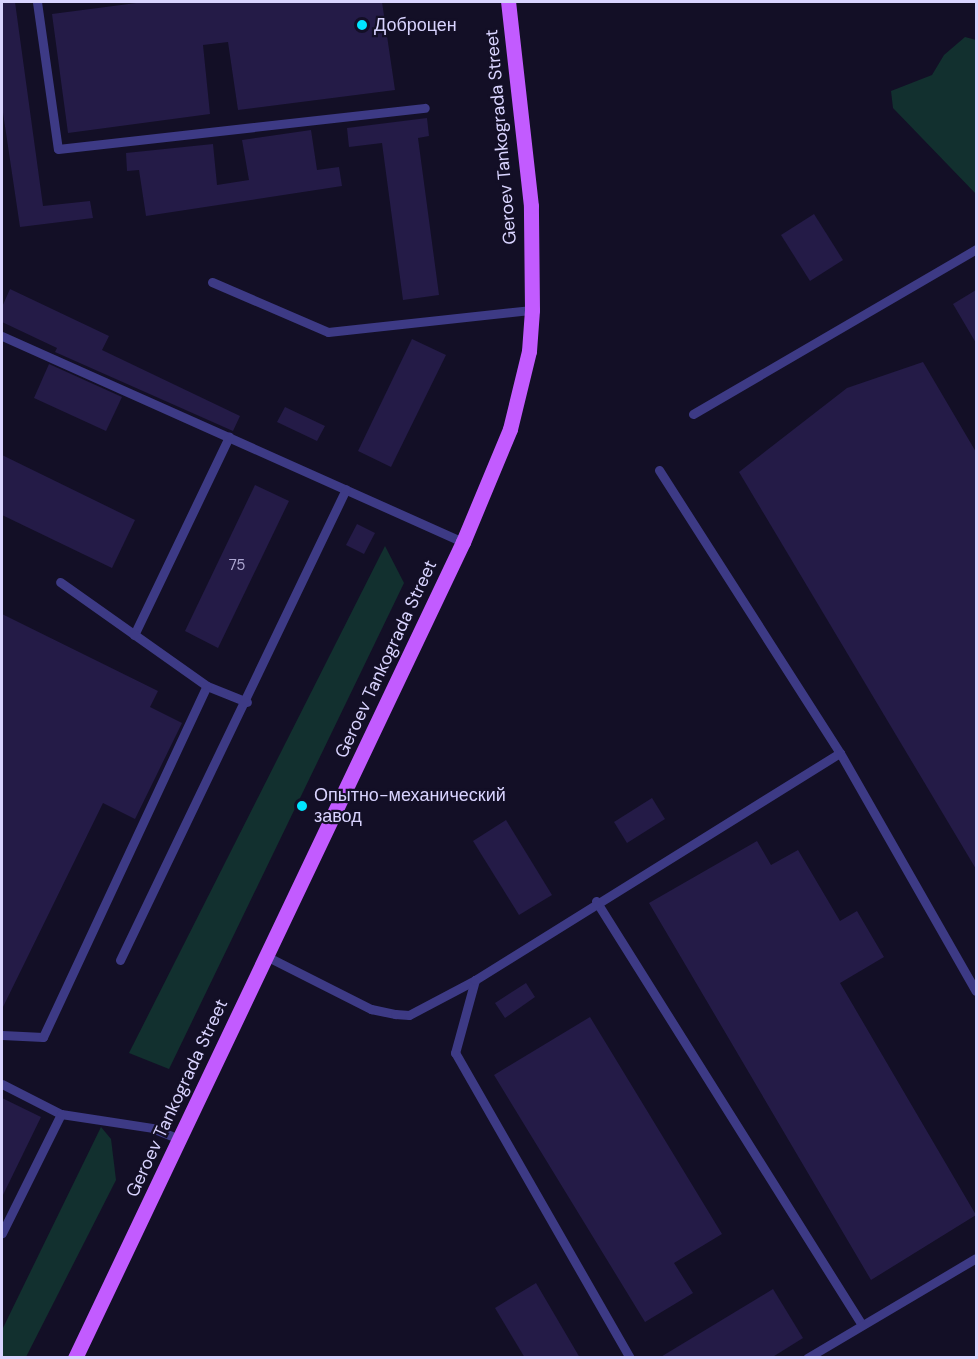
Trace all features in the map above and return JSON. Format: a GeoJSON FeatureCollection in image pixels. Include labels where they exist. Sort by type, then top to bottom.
{"type":"FeatureCollection","features":[{"type":"Feature","properties":{"kind":"main road","name":"Geroev Tankograda Street"},"geometry":{"type":"LineString","coordinates":[[75,1358],[463,542],[510,429],[529,351],[532,310],[531,206],[508,2]]}},
{"type":"Feature","properties":{"kind":"lane"},"geometry":{"type":"LineString","coordinates":[[37,2],[58,149],[425,108]]}},
{"type":"Feature","properties":{"kind":"lane"},"geometry":{"type":"LineString","coordinates":[[693,414],[976,249]]}},
{"type":"Feature","properties":{"kind":"lane"},"geometry":{"type":"LineString","coordinates":[[212,282],[328,332],[532,310]]}},
{"type":"Feature","properties":{"kind":"lane"},"geometry":{"type":"LineString","coordinates":[[2,336],[463,542]]}},
{"type":"Feature","properties":{"kind":"lane"},"geometry":{"type":"LineString","coordinates":[[134,635],[229,437]]}},
{"type":"Feature","properties":{"kind":"lane"},"geometry":{"type":"LineString","coordinates":[[659,470],[840,753],[976,991]]}},
{"type":"Feature","properties":{"kind":"lane"},"geometry":{"type":"LineString","coordinates":[[120,960],[247,702],[346,489]]}},
{"type":"Feature","properties":{"kind":"lane"},"geometry":{"type":"LineString","coordinates":[[60,582],[207,686],[247,702]]}},
{"type":"Feature","properties":{"kind":"lane"},"geometry":{"type":"LineString","coordinates":[[2,1035],[43,1037],[207,686]]}},
{"type":"Feature","properties":{"kind":"lane"},"geometry":{"type":"LineString","coordinates":[[266,956],[371,1009],[409,1015],[475,980],[596,901],[840,753]]}},
{"type":"Feature","properties":{"kind":"lane"},"geometry":{"type":"LineString","coordinates":[[596,901],[861,1324]]}},
{"type":"Feature","properties":{"kind":"lane"},"geometry":{"type":"LineString","coordinates":[[475,980],[455,1053],[630,1358]]}},
{"type":"Feature","properties":{"kind":"lane"},"geometry":{"type":"LineString","coordinates":[[2,1084],[61,1114],[152,1128],[179,1139]]}},
{"type":"Feature","properties":{"kind":"lane"},"geometry":{"type":"LineString","coordinates":[[2,1233],[61,1114]]}},
{"type":"Feature","properties":{"kind":"lane"},"geometry":{"type":"LineString","coordinates":[[807,1358],[976,1258]]}},
{"type":"Feature","properties":{"kind":"green space"},"geometry":{"type":"Polygon","coordinates":[[[965,37],[976,40],[976,194],[893,108],[891,91],[932,75],[944,55],[965,37]]]}},
{"type":"Feature","properties":{"kind":"green space"},"geometry":{"type":"Polygon","coordinates":[[[385,546],[404,583],[169,1069],[129,1053],[385,546]]]}},
{"type":"Feature","properties":{"kind":"green space"},"geometry":{"type":"Polygon","coordinates":[[[101,1127],[111,1139],[116,1180],[26,1357],[2,1357],[2,1330],[101,1127]]]}},
{"type":"Feature","properties":{"kind":"building"},"geometry":{"type":"Polygon","coordinates":[[[2,2],[15,2],[43,206],[90,201],[93,218],[20,227],[2,106],[2,2]]]}},
{"type":"Feature","properties":{"kind":"building"},"geometry":{"type":"Polygon","coordinates":[[[144,2],[382,2],[395,90],[238,110],[228,42],[203,45],[210,114],[68,133],[52,14],[144,2]]]}},
{"type":"Feature","properties":{"kind":"building"},"geometry":{"type":"Polygon","coordinates":[[[427,118],[429,136],[418,138],[439,295],[403,300],[382,143],[349,147],[347,128],[427,118]]]}},
{"type":"Feature","properties":{"kind":"building"},"geometry":{"type":"Polygon","coordinates":[[[311,130],[317,170],[339,167],[342,186],[146,216],[139,170],[127,171],[126,153],[213,144],[217,185],[249,180],[242,140],[311,130]]]}},
{"type":"Feature","properties":{"kind":"building"},"geometry":{"type":"Polygon","coordinates":[[[814,214],[843,260],[810,281],[781,235],[814,214]]]}},
{"type":"Feature","properties":{"kind":"building"},"geometry":{"type":"Polygon","coordinates":[[[10,289],[109,336],[102,350],[240,416],[233,431],[55,352],[57,348],[2,322],[2,307],[10,289]]]}},
{"type":"Feature","properties":{"kind":"building"},"geometry":{"type":"Polygon","coordinates":[[[976,290],[976,343],[953,304],[976,290]]]}},
{"type":"Feature","properties":{"kind":"building"},"geometry":{"type":"Polygon","coordinates":[[[412,339],[446,355],[391,467],[358,451],[412,339]]]}},
{"type":"Feature","properties":{"kind":"building"},"geometry":{"type":"Polygon","coordinates":[[[923,362],[976,452],[976,869],[739,472],[847,388],[923,362]]]}},
{"type":"Feature","properties":{"kind":"building"},"geometry":{"type":"Polygon","coordinates":[[[49,364],[122,397],[106,431],[34,398],[49,364]]]}},
{"type":"Feature","properties":{"kind":"building"},"geometry":{"type":"Polygon","coordinates":[[[285,407],[325,426],[317,441],[277,422],[285,407]]]}},
{"type":"Feature","properties":{"kind":"building"},"geometry":{"type":"Polygon","coordinates":[[[2,455],[135,520],[112,568],[2,515],[2,455]]]}},
{"type":"Feature","properties":{"kind":"building"},"geometry":{"type":"Polygon","coordinates":[[[255,485],[289,501],[218,648],[185,631],[255,485]]]}},
{"type":"Feature","properties":{"kind":"building"},"geometry":{"type":"Polygon","coordinates":[[[357,524],[375,533],[364,554],[346,545],[357,524]]]}},
{"type":"Feature","properties":{"kind":"building"},"geometry":{"type":"Polygon","coordinates":[[[2,614],[158,691],[150,707],[182,723],[135,819],[103,803],[2,1009],[2,614]]]}},
{"type":"Feature","properties":{"kind":"building"},"geometry":{"type":"Polygon","coordinates":[[[652,798],[665,819],[627,843],[614,822],[652,798]]]}},
{"type":"Feature","properties":{"kind":"building"},"geometry":{"type":"Polygon","coordinates":[[[506,820],[552,895],[519,915],[473,841],[506,820]]]}},
{"type":"Feature","properties":{"kind":"building"},"geometry":{"type":"Polygon","coordinates":[[[757,841],[771,865],[798,850],[840,921],[857,911],[884,957],[840,983],[976,1215],[871,1280],[649,903],[757,841]]]}},
{"type":"Feature","properties":{"kind":"building"},"geometry":{"type":"Polygon","coordinates":[[[526,983],[535,997],[505,1018],[495,1003],[526,983]]]}},
{"type":"Feature","properties":{"kind":"building"},"geometry":{"type":"Polygon","coordinates":[[[590,1017],[722,1234],[674,1263],[693,1293],[645,1322],[494,1075],[590,1017]]]}},
{"type":"Feature","properties":{"kind":"building"},"geometry":{"type":"Polygon","coordinates":[[[2,1098],[41,1117],[2,1197],[2,1098]]]}},
{"type":"Feature","properties":{"kind":"building"},"geometry":{"type":"Polygon","coordinates":[[[536,1283],[580,1358],[525,1358],[495,1308],[536,1283]]]}},
{"type":"Feature","properties":{"kind":"building"},"geometry":{"type":"Polygon","coordinates":[[[773,1289],[803,1338],[771,1358],[659,1358],[773,1289]]]}},
{"type":"Feature","properties":{"kind":"place","name":"Доброцен"},"geometry":{"type":"Point","coordinates":[362,25]}},
{"type":"Feature","properties":{"kind":"place","name":"Опытно-механический завод"},"geometry":{"type":"Point","coordinates":[302,806]}}]}
